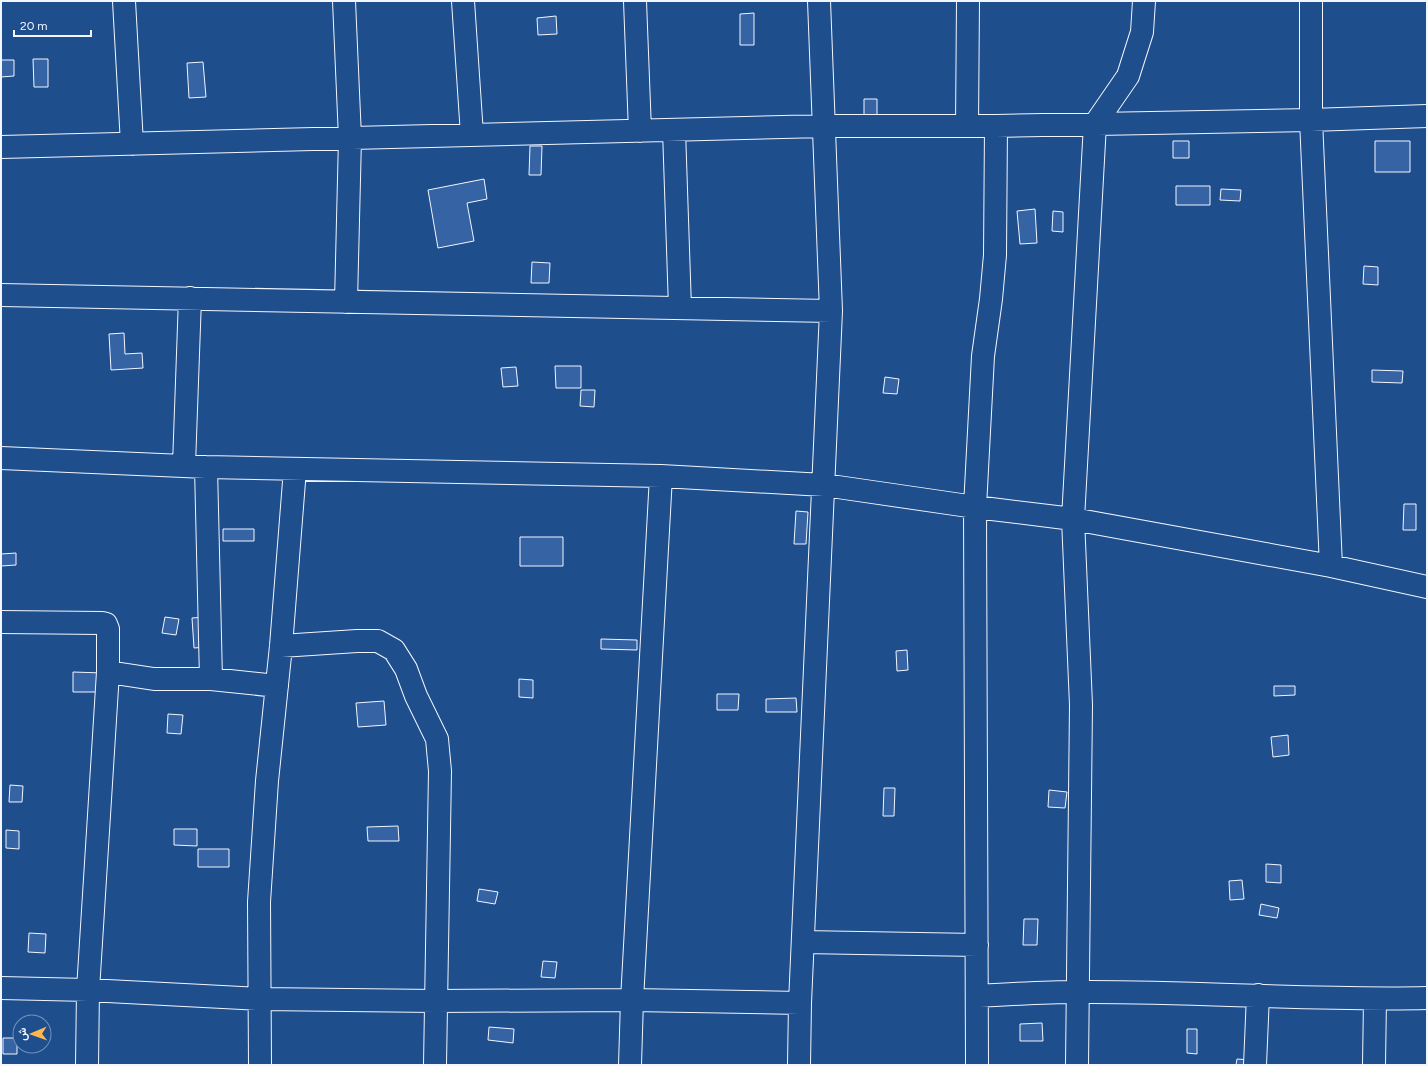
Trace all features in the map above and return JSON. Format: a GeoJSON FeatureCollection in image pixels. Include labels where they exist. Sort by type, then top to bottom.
{"type":"FeatureCollection","features":[{"type":"Feature","properties":{"kind":"street"},"geometry":{"type":"LineString","coordinates":[[124,1],[132,144]]}},
{"type":"Feature","properties":{"kind":"street"},"geometry":{"type":"LineString","coordinates":[[344,1],[350,138],[346,302]]}},
{"type":"Feature","properties":{"kind":"street"},"geometry":{"type":"LineString","coordinates":[[463,1],[472,135]]}},
{"type":"Feature","properties":{"kind":"street"},"geometry":{"type":"LineString","coordinates":[[635,1],[640,131]]}},
{"type":"Feature","properties":{"kind":"street"},"geometry":{"type":"LineString","coordinates":[[799,1065],[800,1003],[831,311],[819,1]]}},
{"type":"Feature","properties":{"kind":"street"},"geometry":{"type":"LineString","coordinates":[[968,1],[968,126]]}},
{"type":"Feature","properties":{"kind":"street"},"geometry":{"type":"LineString","coordinates":[[1077,1065],[1081,705],[1073,519],[1095,124],[1128,76],[1142,32],[1144,1]]}},
{"type":"Feature","properties":{"kind":"street"},"geometry":{"type":"LineString","coordinates":[[1311,1],[1311,120],[1331,566]]}},
{"type":"Feature","properties":{"kind":"street"},"geometry":{"type":"LineString","coordinates":[[1,147],[824,126],[996,126],[1311,120],[1427,116]]}},
{"type":"Feature","properties":{"kind":"street"},"geometry":{"type":"LineString","coordinates":[[977,1065],[975,507],[983,356],[991,299],[995,255],[996,126]]}},
{"type":"Feature","properties":{"kind":"street"},"geometry":{"type":"LineString","coordinates":[[674,130],[680,308]]}},
{"type":"Feature","properties":{"kind":"street"},"geometry":{"type":"LineString","coordinates":[[1,295],[831,311]]}},
{"type":"Feature","properties":{"kind":"street"},"geometry":{"type":"LineString","coordinates":[[184,465],[190,298]]}},
{"type":"Feature","properties":{"kind":"street"},"geometry":{"type":"LineString","coordinates":[[1,458],[206,467],[661,476],[824,485],[975,507],[1073,519],[1331,566],[1427,587]]}},
{"type":"Feature","properties":{"kind":"street"},"geometry":{"type":"LineString","coordinates":[[206,467],[211,679]]}},
{"type":"Feature","properties":{"kind":"street"},"geometry":{"type":"LineString","coordinates":[[260,1065],[258,902],[267,781],[281,646],[295,469]]}},
{"type":"Feature","properties":{"kind":"street"},"geometry":{"type":"LineString","coordinates":[[630,1065],[632,1000],[661,476]]}},
{"type":"Feature","properties":{"kind":"street"},"geometry":{"type":"LineString","coordinates":[[1,622],[102,622],[106,624],[108,629],[108,672],[88,990],[87,1065]]}},
{"type":"Feature","properties":{"kind":"street"},"geometry":{"type":"LineString","coordinates":[[281,646],[378,641],[394,650],[406,669],[416,696],[437,739],[440,771],[435,1065]]}},
{"type":"Feature","properties":{"kind":"street"},"geometry":{"type":"LineString","coordinates":[[108,672],[154,679],[211,679],[277,686]]}},
{"type":"Feature","properties":{"kind":"street"},"geometry":{"type":"LineString","coordinates":[[803,942],[977,945]]}},
{"type":"Feature","properties":{"kind":"street"},"geometry":{"type":"LineString","coordinates":[[1,988],[88,990],[260,999],[435,1001],[632,1000],[800,1003]]}},
{"type":"Feature","properties":{"kind":"street"},"geometry":{"type":"LineString","coordinates":[[977,996],[1077,992],[1258,995],[1322,999],[1427,998]]}},
{"type":"Feature","properties":{"kind":"street"},"geometry":{"type":"LineString","coordinates":[[1255,1065],[1258,995]]}},
{"type":"Feature","properties":{"kind":"street"},"geometry":{"type":"LineString","coordinates":[[1374,1065],[1375,999]]}},
{"type":"Feature","properties":{"kind":"building"},"geometry":{"type":"Polygon","coordinates":[[[754,13],[754,45],[740,45],[740,14],[754,13]]]}},
{"type":"Feature","properties":{"kind":"building"},"geometry":{"type":"Polygon","coordinates":[[[556,16],[557,34],[538,35],[537,18],[556,16]]]}},
{"type":"Feature","properties":{"kind":"building"},"geometry":{"type":"Polygon","coordinates":[[[33,59],[48,59],[48,87],[34,87],[33,59]]]}},
{"type":"Feature","properties":{"kind":"building"},"geometry":{"type":"Polygon","coordinates":[[[1,60],[14,60],[14,76],[1,77],[1,60]]]}},
{"type":"Feature","properties":{"kind":"building"},"geometry":{"type":"Polygon","coordinates":[[[203,62],[206,97],[189,98],[187,63],[203,62]]]}},
{"type":"Feature","properties":{"kind":"building"},"geometry":{"type":"Polygon","coordinates":[[[864,99],[877,99],[877,118],[864,118],[864,99]]]}},
{"type":"Feature","properties":{"kind":"building"},"geometry":{"type":"Polygon","coordinates":[[[1173,141],[1189,141],[1189,158],[1173,158],[1173,141]]]}},
{"type":"Feature","properties":{"kind":"building"},"geometry":{"type":"Polygon","coordinates":[[[1375,141],[1410,141],[1410,172],[1375,172],[1375,141]]]}},
{"type":"Feature","properties":{"kind":"building"},"geometry":{"type":"Polygon","coordinates":[[[530,146],[542,146],[541,175],[529,175],[530,146]]]}},
{"type":"Feature","properties":{"kind":"building"},"geometry":{"type":"Polygon","coordinates":[[[484,179],[487,199],[467,203],[474,241],[438,248],[428,190],[484,179]]]}},
{"type":"Feature","properties":{"kind":"building"},"geometry":{"type":"Polygon","coordinates":[[[1176,186],[1210,186],[1210,205],[1176,205],[1176,186]]]}},
{"type":"Feature","properties":{"kind":"building"},"geometry":{"type":"Polygon","coordinates":[[[1221,189],[1241,190],[1240,201],[1220,200],[1221,189]]]}},
{"type":"Feature","properties":{"kind":"building"},"geometry":{"type":"Polygon","coordinates":[[[1035,209],[1037,243],[1020,244],[1017,211],[1035,209]]]}},
{"type":"Feature","properties":{"kind":"building"},"geometry":{"type":"Polygon","coordinates":[[[1053,211],[1063,212],[1063,232],[1052,231],[1053,211]]]}},
{"type":"Feature","properties":{"kind":"building"},"geometry":{"type":"Polygon","coordinates":[[[532,262],[550,263],[549,283],[531,283],[532,262]]]}},
{"type":"Feature","properties":{"kind":"building"},"geometry":{"type":"Polygon","coordinates":[[[1364,266],[1378,267],[1378,285],[1363,284],[1364,266]]]}},
{"type":"Feature","properties":{"kind":"building"},"geometry":{"type":"Polygon","coordinates":[[[124,333],[125,354],[142,353],[143,368],[111,370],[109,334],[124,333]]]}},
{"type":"Feature","properties":{"kind":"building"},"geometry":{"type":"Polygon","coordinates":[[[555,366],[581,366],[581,388],[556,388],[555,366]]]}},
{"type":"Feature","properties":{"kind":"building"},"geometry":{"type":"Polygon","coordinates":[[[516,367],[518,386],[503,387],[501,368],[516,367]]]}},
{"type":"Feature","properties":{"kind":"building"},"geometry":{"type":"Polygon","coordinates":[[[1372,370],[1403,371],[1402,383],[1372,382],[1372,370]]]}},
{"type":"Feature","properties":{"kind":"building"},"geometry":{"type":"Polygon","coordinates":[[[885,377],[899,379],[897,394],[883,393],[885,377]]]}},
{"type":"Feature","properties":{"kind":"building"},"geometry":{"type":"Polygon","coordinates":[[[581,390],[595,390],[594,407],[580,406],[581,390]]]}},
{"type":"Feature","properties":{"kind":"building"},"geometry":{"type":"Polygon","coordinates":[[[1404,504],[1416,504],[1416,530],[1403,530],[1404,504]]]}},
{"type":"Feature","properties":{"kind":"building"},"geometry":{"type":"Polygon","coordinates":[[[796,511],[808,512],[806,544],[794,544],[796,511]]]}},
{"type":"Feature","properties":{"kind":"building"},"geometry":{"type":"Polygon","coordinates":[[[223,529],[254,529],[254,541],[223,541],[223,529]]]}},
{"type":"Feature","properties":{"kind":"building"},"geometry":{"type":"Polygon","coordinates":[[[520,537],[563,537],[563,566],[520,566],[520,537]]]}},
{"type":"Feature","properties":{"kind":"building"},"geometry":{"type":"Polygon","coordinates":[[[16,553],[16,565],[1,566],[1,554],[16,553]]]}},
{"type":"Feature","properties":{"kind":"building"},"geometry":{"type":"Polygon","coordinates":[[[165,617],[179,619],[176,635],[162,633],[165,617]]]}},
{"type":"Feature","properties":{"kind":"building"},"geometry":{"type":"Polygon","coordinates":[[[205,617],[207,647],[194,648],[192,618],[205,617]]]}},
{"type":"Feature","properties":{"kind":"building"},"geometry":{"type":"Polygon","coordinates":[[[601,639],[637,640],[637,650],[601,649],[601,639]]]}},
{"type":"Feature","properties":{"kind":"building"},"geometry":{"type":"Polygon","coordinates":[[[907,650],[908,670],[897,671],[896,651],[907,650]]]}},
{"type":"Feature","properties":{"kind":"building"},"geometry":{"type":"Polygon","coordinates":[[[73,672],[103,673],[103,692],[73,692],[73,672]]]}},
{"type":"Feature","properties":{"kind":"building"},"geometry":{"type":"Polygon","coordinates":[[[519,679],[533,680],[533,698],[519,697],[519,679]]]}},
{"type":"Feature","properties":{"kind":"building"},"geometry":{"type":"Polygon","coordinates":[[[1274,686],[1295,686],[1295,695],[1274,696],[1274,686]]]}},
{"type":"Feature","properties":{"kind":"building"},"geometry":{"type":"Polygon","coordinates":[[[717,694],[739,694],[738,710],[717,710],[717,694]]]}},
{"type":"Feature","properties":{"kind":"building"},"geometry":{"type":"Polygon","coordinates":[[[796,698],[797,712],[766,712],[766,699],[796,698]]]}},
{"type":"Feature","properties":{"kind":"building"},"geometry":{"type":"Polygon","coordinates":[[[384,701],[386,725],[358,727],[356,703],[384,701]]]}},
{"type":"Feature","properties":{"kind":"building"},"geometry":{"type":"Polygon","coordinates":[[[168,714],[183,715],[181,734],[167,733],[168,714]]]}},
{"type":"Feature","properties":{"kind":"building"},"geometry":{"type":"Polygon","coordinates":[[[1288,735],[1289,755],[1273,757],[1271,737],[1288,735]]]}},
{"type":"Feature","properties":{"kind":"building"},"geometry":{"type":"Polygon","coordinates":[[[10,785],[23,786],[22,802],[9,802],[10,785]]]}},
{"type":"Feature","properties":{"kind":"building"},"geometry":{"type":"Polygon","coordinates":[[[884,788],[895,788],[894,816],[883,816],[884,788]]]}},
{"type":"Feature","properties":{"kind":"building"},"geometry":{"type":"Polygon","coordinates":[[[1049,790],[1067,792],[1065,808],[1048,807],[1049,790]]]}},
{"type":"Feature","properties":{"kind":"building"},"geometry":{"type":"Polygon","coordinates":[[[398,826],[399,841],[368,841],[367,827],[398,826]]]}},
{"type":"Feature","properties":{"kind":"building"},"geometry":{"type":"Polygon","coordinates":[[[174,829],[197,829],[197,846],[174,845],[174,829]]]}},
{"type":"Feature","properties":{"kind":"building"},"geometry":{"type":"Polygon","coordinates":[[[6,830],[19,831],[19,849],[6,848],[6,830]]]}},
{"type":"Feature","properties":{"kind":"building"},"geometry":{"type":"Polygon","coordinates":[[[198,849],[229,849],[229,867],[198,867],[198,849]]]}},
{"type":"Feature","properties":{"kind":"building"},"geometry":{"type":"Polygon","coordinates":[[[1266,864],[1281,865],[1281,883],[1266,882],[1266,864]]]}},
{"type":"Feature","properties":{"kind":"building"},"geometry":{"type":"Polygon","coordinates":[[[1242,880],[1244,899],[1230,900],[1229,881],[1242,880]]]}},
{"type":"Feature","properties":{"kind":"building"},"geometry":{"type":"Polygon","coordinates":[[[479,889],[498,892],[495,904],[477,901],[479,889]]]}},
{"type":"Feature","properties":{"kind":"building"},"geometry":{"type":"Polygon","coordinates":[[[1261,904],[1279,908],[1277,918],[1259,915],[1261,904]]]}},
{"type":"Feature","properties":{"kind":"building"},"geometry":{"type":"Polygon","coordinates":[[[1024,919],[1038,919],[1037,945],[1023,945],[1024,919]]]}},
{"type":"Feature","properties":{"kind":"building"},"geometry":{"type":"Polygon","coordinates":[[[29,933],[46,934],[45,953],[28,952],[29,933]]]}},
{"type":"Feature","properties":{"kind":"building"},"geometry":{"type":"Polygon","coordinates":[[[543,961],[557,962],[555,978],[541,977],[543,961]]]}},
{"type":"Feature","properties":{"kind":"building"},"geometry":{"type":"Polygon","coordinates":[[[1042,1023],[1043,1041],[1020,1041],[1020,1024],[1042,1023]]]}},
{"type":"Feature","properties":{"kind":"building"},"geometry":{"type":"Polygon","coordinates":[[[489,1027],[514,1029],[513,1043],[488,1040],[489,1027]]]}},
{"type":"Feature","properties":{"kind":"building"},"geometry":{"type":"Polygon","coordinates":[[[1187,1029],[1197,1029],[1197,1054],[1187,1053],[1187,1029]]]}},
{"type":"Feature","properties":{"kind":"building"},"geometry":{"type":"Polygon","coordinates":[[[3,1038],[12,1038],[12,1054],[3,1054],[3,1038]]]}},
{"type":"Feature","properties":{"kind":"building"},"geometry":{"type":"Polygon","coordinates":[[[1237,1059],[1251,1060],[1250,1065],[1236,1065],[1237,1059]]]}}]}
